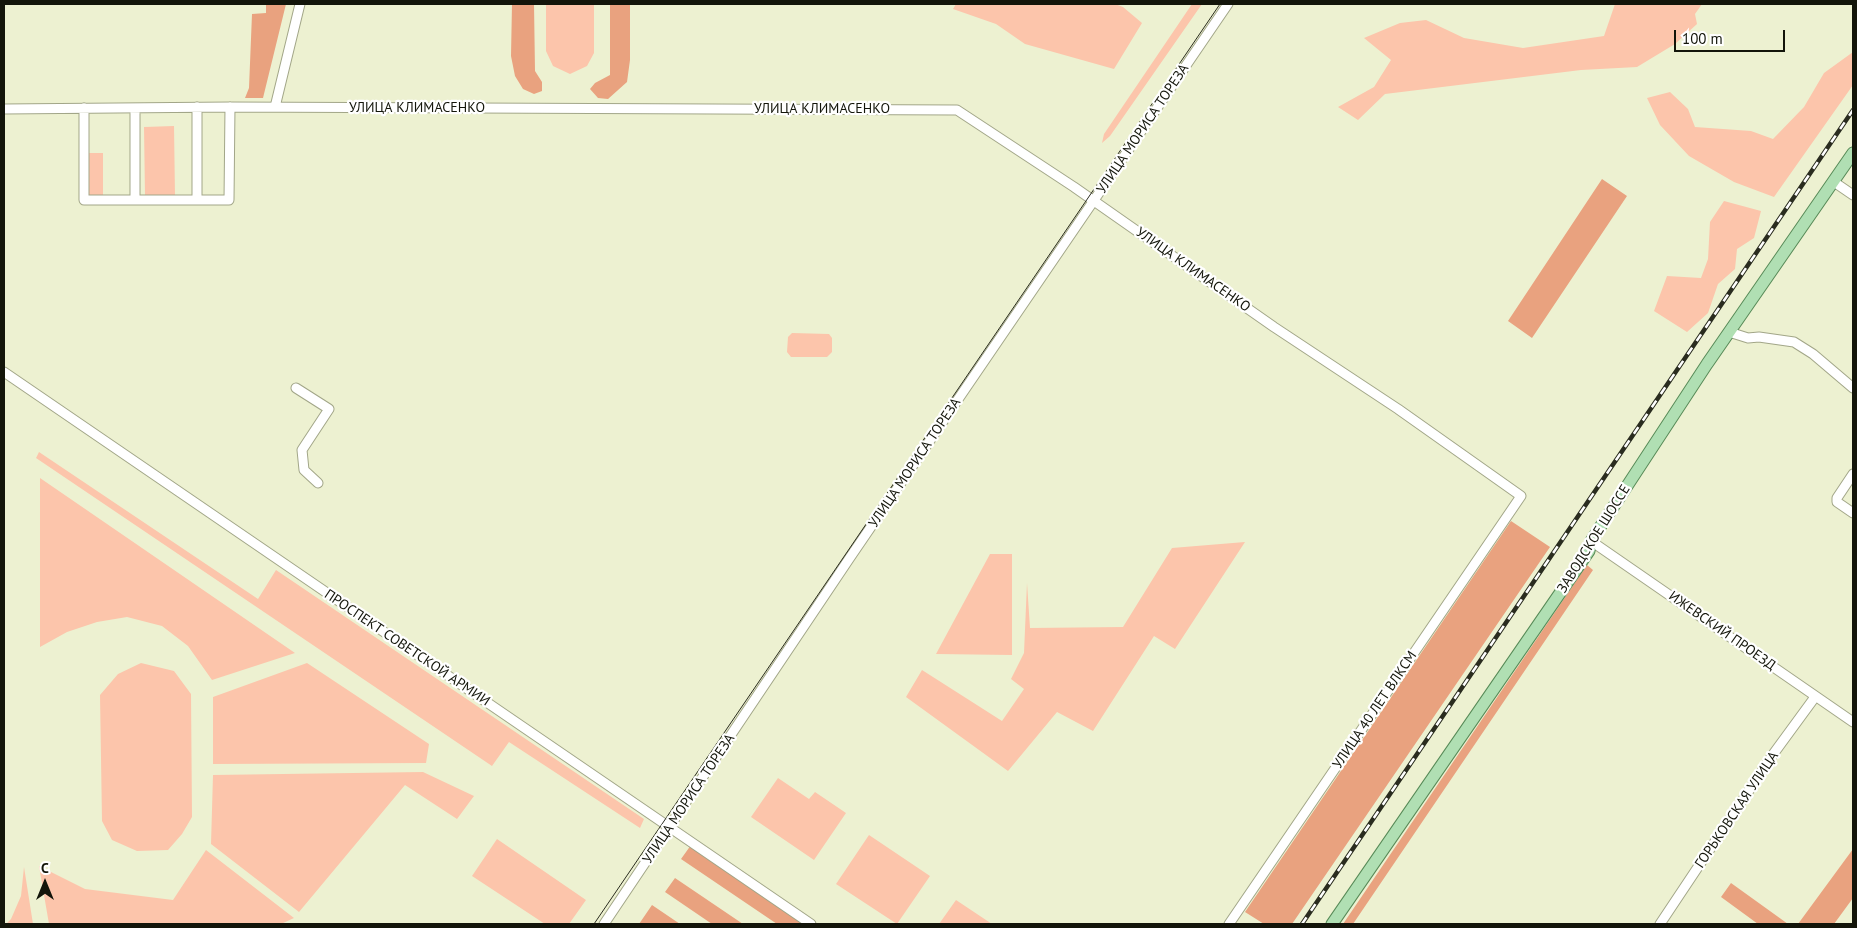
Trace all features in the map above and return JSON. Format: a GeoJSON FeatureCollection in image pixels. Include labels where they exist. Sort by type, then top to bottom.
{"type":"FeatureCollection","features":[{"type":"Feature","properties":{"kind":"main road","name":"ЗАВОДСКОЕ ШОССЕ"},"geometry":{"type":"LineString","coordinates":[[1332,924],[1589,551],[1591,541],[1729,332],[1853,153]]}},
{"type":"Feature","properties":{"kind":"street"},"geometry":{"type":"LineString","coordinates":[[275,107],[300,4]]}},
{"type":"Feature","properties":{"kind":"street","name":"УЛИЦА МОРИСА ТОРЕЗА"},"geometry":{"type":"LineString","coordinates":[[604,924],[1228,4]]}},
{"type":"Feature","properties":{"kind":"street"},"geometry":{"type":"LineString","coordinates":[[197,107],[198,200]]}},
{"type":"Feature","properties":{"kind":"street"},"geometry":{"type":"LineString","coordinates":[[84,108],[84,200],[230,200],[230,107]]}},
{"type":"Feature","properties":{"kind":"street","name":"УЛИЦА КЛИМАСЕНКО"},"geometry":{"type":"LineString","coordinates":[[4,109],[275,107],[957,110],[1094,201],[1274,328],[1398,410],[1521,496]]}},
{"type":"Feature","properties":{"kind":"street"},"geometry":{"type":"LineString","coordinates":[[135,200],[136,108]]}},
{"type":"Feature","properties":{"kind":"street"},"geometry":{"type":"LineString","coordinates":[[1834,182],[1853,195]]}},
{"type":"Feature","properties":{"kind":"street"},"geometry":{"type":"LineString","coordinates":[[1729,332],[1748,338],[1759,337],[1794,342],[1813,354],[1853,388]]}},
{"type":"Feature","properties":{"kind":"street","name":"ПРОСПЕКТ СОВЕТСКОЙ АРМИИ"},"geometry":{"type":"LineString","coordinates":[[4,373],[811,924]]}},
{"type":"Feature","properties":{"kind":"street"},"geometry":{"type":"LineString","coordinates":[[296,388],[329,409],[302,450],[304,470],[318,483]]}},
{"type":"Feature","properties":{"kind":"street"},"geometry":{"type":"LineString","coordinates":[[1853,474],[1837,498],[1837,502],[1853,514]]}},
{"type":"Feature","properties":{"kind":"street","name":"УЛИЦА 40 ЛЕТ ВЛКСМ"},"geometry":{"type":"LineString","coordinates":[[1229,924],[1521,496]]}},
{"type":"Feature","properties":{"kind":"street","name":"ИЖЕВСКИЙ ПРОЕЗД"},"geometry":{"type":"LineString","coordinates":[[1591,541],[1853,722]]}},
{"type":"Feature","properties":{"kind":"street","name":"ГОРЬКОВСКАЯ УЛИЦА"},"geometry":{"type":"LineString","coordinates":[[1660,924],[1774,754],[1815,697]]}},
{"type":"Feature","properties":{"kind":"shaded area"},"geometry":{"type":"Polygon","coordinates":[[[266,4],[286,4],[263,98],[245,98],[249,88],[252,14],[266,13],[266,4]]]}},
{"type":"Feature","properties":{"kind":"shaded area"},"geometry":{"type":"Polygon","coordinates":[[[512,4],[534,4],[535,71],[542,82],[542,91],[534,94],[523,89],[515,76],[511,56],[512,4]]]}},
{"type":"Feature","properties":{"kind":"shaded area"},"geometry":{"type":"Polygon","coordinates":[[[546,4],[594,4],[594,53],[587,66],[570,74],[553,66],[546,51],[546,4]]]}},
{"type":"Feature","properties":{"kind":"shaded area"},"geometry":{"type":"Polygon","coordinates":[[[610,4],[630,4],[630,60],[627,82],[608,99],[598,98],[590,89],[595,83],[610,75],[610,4]]]}},
{"type":"Feature","properties":{"kind":"shaded area"},"geometry":{"type":"Polygon","coordinates":[[[956,4],[1115,4],[1123,7],[1142,23],[1114,69],[1025,44],[996,24],[953,9],[956,4]]]}},
{"type":"Feature","properties":{"kind":"shaded area"},"geometry":{"type":"Polygon","coordinates":[[[1192,4],[1202,4],[1110,136],[1102,143],[1104,134],[1192,4]]]}},
{"type":"Feature","properties":{"kind":"shaded area"},"geometry":{"type":"Polygon","coordinates":[[[1615,4],[1702,4],[1695,14],[1697,24],[1675,44],[1637,67],[1581,70],[1385,94],[1358,120],[1338,107],[1374,87],[1391,60],[1364,38],[1400,23],[1426,20],[1464,38],[1523,48],[1604,36],[1615,4]]]}},
{"type":"Feature","properties":{"kind":"shaded area"},"geometry":{"type":"Polygon","coordinates":[[[1853,52],[1853,85],[1774,197],[1734,182],[1689,156],[1660,125],[1647,98],[1670,92],[1688,109],[1695,127],[1751,131],[1773,139],[1804,107],[1824,73],[1853,52]]]}},
{"type":"Feature","properties":{"kind":"shaded area"},"geometry":{"type":"Polygon","coordinates":[[[174,126],[175,196],[145,195],[144,127],[174,126]]]}},
{"type":"Feature","properties":{"kind":"shaded area"},"geometry":{"type":"Polygon","coordinates":[[[87,153],[103,153],[103,196],[86,196],[87,153]]]}},
{"type":"Feature","properties":{"kind":"shaded area"},"geometry":{"type":"Polygon","coordinates":[[[1602,179],[1627,196],[1532,338],[1508,321],[1602,179]]]}},
{"type":"Feature","properties":{"kind":"shaded area"},"geometry":{"type":"Polygon","coordinates":[[[1724,201],[1761,211],[1754,238],[1737,249],[1735,269],[1718,284],[1708,313],[1687,332],[1654,311],[1667,276],[1701,278],[1708,259],[1710,222],[1724,201]]]}},
{"type":"Feature","properties":{"kind":"shaded area"},"geometry":{"type":"Polygon","coordinates":[[[792,333],[829,334],[832,338],[832,352],[827,357],[791,357],[787,352],[788,337],[792,333]]]}},
{"type":"Feature","properties":{"kind":"shaded area"},"geometry":{"type":"Polygon","coordinates":[[[39,452],[258,599],[276,570],[644,819],[640,828],[509,742],[492,766],[36,458],[39,452]]]}},
{"type":"Feature","properties":{"kind":"shaded area"},"geometry":{"type":"Polygon","coordinates":[[[40,478],[295,653],[212,680],[188,646],[162,626],[127,617],[97,622],[67,632],[40,647],[40,478]]]}},
{"type":"Feature","properties":{"kind":"shaded area"},"geometry":{"type":"Polygon","coordinates":[[[1511,521],[1550,547],[1292,924],[1264,924],[1245,912],[1511,521]]]}},
{"type":"Feature","properties":{"kind":"shaded area"},"geometry":{"type":"Polygon","coordinates":[[[1245,542],[1175,649],[1154,636],[1093,731],[1057,712],[1008,771],[906,697],[922,670],[1002,721],[1024,689],[1011,679],[1024,653],[1027,583],[1030,628],[1123,627],[1172,548],[1245,542]]]}},
{"type":"Feature","properties":{"kind":"shaded area"},"geometry":{"type":"Polygon","coordinates":[[[990,554],[1012,554],[1012,655],[936,654],[990,554]]]}},
{"type":"Feature","properties":{"kind":"shaded area"},"geometry":{"type":"Polygon","coordinates":[[[1587,565],[1593,570],[1353,924],[1343,924],[1587,565]]]}},
{"type":"Feature","properties":{"kind":"shaded area"},"geometry":{"type":"Polygon","coordinates":[[[141,663],[174,671],[191,694],[192,817],[182,834],[168,850],[137,851],[112,840],[102,821],[100,695],[118,674],[141,663]]]}},
{"type":"Feature","properties":{"kind":"shaded area"},"geometry":{"type":"Polygon","coordinates":[[[307,663],[429,744],[426,763],[213,764],[213,697],[307,663]]]}},
{"type":"Feature","properties":{"kind":"shaded area"},"geometry":{"type":"Polygon","coordinates":[[[423,772],[474,796],[457,819],[405,785],[299,912],[211,844],[213,775],[423,772]]]}},
{"type":"Feature","properties":{"kind":"shaded area"},"geometry":{"type":"Polygon","coordinates":[[[778,778],[809,799],[815,792],[846,813],[814,860],[751,817],[778,778]]]}},
{"type":"Feature","properties":{"kind":"shaded area"},"geometry":{"type":"Polygon","coordinates":[[[869,835],[930,876],[897,924],[836,884],[869,835]]]}},
{"type":"Feature","properties":{"kind":"shaded area"},"geometry":{"type":"Polygon","coordinates":[[[497,839],[586,900],[569,924],[545,924],[472,876],[497,839]]]}},
{"type":"Feature","properties":{"kind":"shaded area"},"geometry":{"type":"Polygon","coordinates":[[[691,845],[807,924],[777,924],[681,859],[691,845]]]}},
{"type":"Feature","properties":{"kind":"shaded area"},"geometry":{"type":"Polygon","coordinates":[[[1853,849],[1853,898],[1834,924],[1798,924],[1853,849]]]}},
{"type":"Feature","properties":{"kind":"shaded area"},"geometry":{"type":"Polygon","coordinates":[[[206,850],[294,918],[281,924],[49,924],[39,866],[85,889],[173,900],[206,850]]]}},
{"type":"Feature","properties":{"kind":"shaded area"},"geometry":{"type":"Polygon","coordinates":[[[24,867],[33,924],[6,924],[11,919],[21,896],[24,867]]]}},
{"type":"Feature","properties":{"kind":"shaded area"},"geometry":{"type":"Polygon","coordinates":[[[675,878],[743,924],[712,924],[665,892],[675,878]]]}},
{"type":"Feature","properties":{"kind":"shaded area"},"geometry":{"type":"Polygon","coordinates":[[[1731,883],[1788,924],[1758,924],[1721,897],[1731,883]]]}},
{"type":"Feature","properties":{"kind":"shaded area"},"geometry":{"type":"Polygon","coordinates":[[[956,900],[992,924],[939,924],[956,900]]]}},
{"type":"Feature","properties":{"kind":"shaded area"},"geometry":{"type":"Polygon","coordinates":[[[652,905],[680,924],[639,924],[652,905]]]}},
{"type":"Feature","properties":{"kind":"tram line"},"geometry":{"type":"LineString","coordinates":[[594,924],[1220,4]]}},
{"type":"Feature","properties":{"kind":"railway"},"geometry":{"type":"LineString","coordinates":[[1302,924],[1853,110]]}}]}
